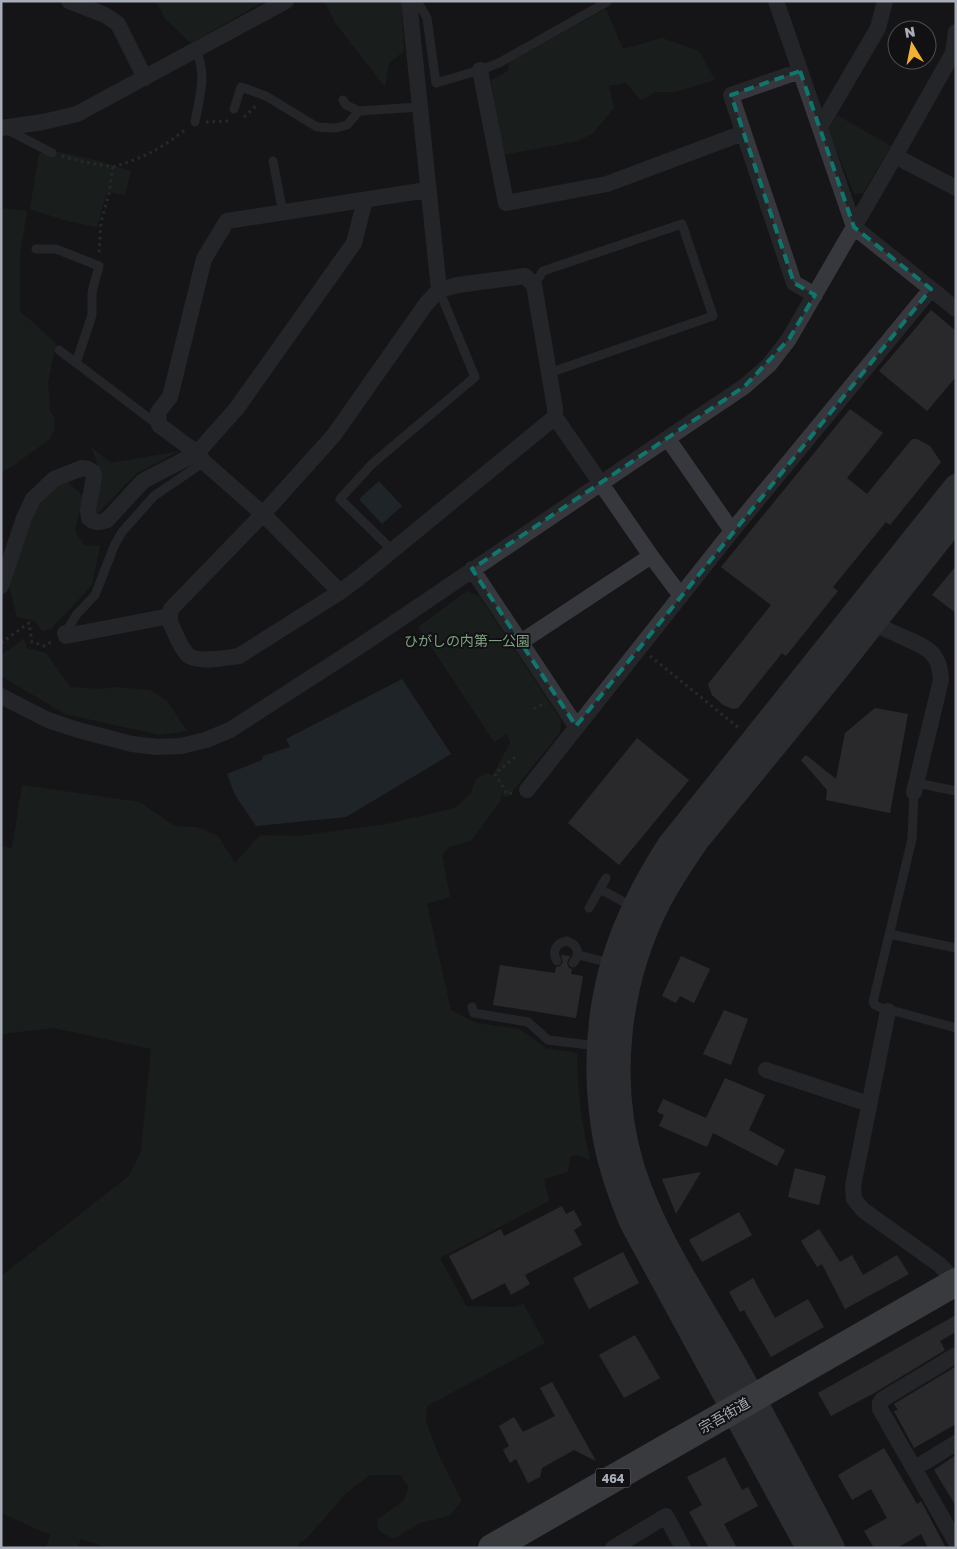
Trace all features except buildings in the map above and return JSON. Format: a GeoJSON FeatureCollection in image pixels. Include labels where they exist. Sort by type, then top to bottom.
{"type":"FeatureCollection","features":[{"type":"Feature","properties":{"kind":"highway","name":"宗吾街道"},"geometry":{"type":"LineString","coordinates":[[492,1548],[955,1282]]}},
{"type":"Feature","properties":{"kind":"street"},"geometry":{"type":"LineString","coordinates":[[68,1],[105,15],[118,24],[145,78]]}},
{"type":"Feature","properties":{"kind":"street"},"geometry":{"type":"LineString","coordinates":[[3,128],[43,122],[77,114],[286,1]]}},
{"type":"Feature","properties":{"kind":"street"},"geometry":{"type":"LineString","coordinates":[[776,1],[854,228],[956,309]]}},
{"type":"Feature","properties":{"kind":"street"},"geometry":{"type":"LineString","coordinates":[[820,127],[878,28],[885,1]]}},
{"type":"Feature","properties":{"kind":"street"},"geometry":{"type":"LineString","coordinates":[[409,2],[427,190],[439,290]]}},
{"type":"Feature","properties":{"kind":"street"},"geometry":{"type":"LineString","coordinates":[[1,696],[48,720],[132,744],[157,747],[181,746],[206,740],[230,730],[360,646],[668,439],[758,376],[780,353],[854,228],[952,53],[956,32]]}},
{"type":"Feature","properties":{"kind":"street"},"geometry":{"type":"LineString","coordinates":[[480,70],[506,203],[607,184],[743,133]]}},
{"type":"Feature","properties":{"kind":"street"},"geometry":{"type":"LineString","coordinates":[[800,71],[731,95],[794,283],[815,295]]}},
{"type":"Feature","properties":{"kind":"street"},"geometry":{"type":"LineString","coordinates":[[895,156],[956,188]]}},
{"type":"Feature","properties":{"kind":"street"},"geometry":{"type":"LineString","coordinates":[[340,592],[263,514],[200,458],[159,425],[158,412],[170,397],[204,259],[227,221],[427,190]]}},
{"type":"Feature","properties":{"kind":"street"},"geometry":{"type":"LineString","coordinates":[[1,586],[24,518],[33,499],[54,478],[82,468],[93,472],[94,477],[88,510],[89,518],[94,522],[100,523],[107,520],[143,481],[200,458],[354,243],[365,200]]}},
{"type":"Feature","properties":{"kind":"street"},"geometry":{"type":"LineString","coordinates":[[555,417],[340,592],[239,656],[194,659],[187,654],[170,622],[171,609],[263,514],[334,436],[426,304],[439,290],[458,285],[524,276],[534,285],[550,373],[555,417],[651,556],[681,596]]}},
{"type":"Feature","properties":{"kind":"street"},"geometry":{"type":"LineString","coordinates":[[527,790],[732,531],[932,289]]}},
{"type":"Feature","properties":{"kind":"street"},"geometry":{"type":"LineString","coordinates":[[668,439],[732,531]]}},
{"type":"Feature","properties":{"kind":"street"},"geometry":{"type":"LineString","coordinates":[[833,1548],[744,1403],[651,1262],[631,1222],[612,1168],[600,1107],[599,1047],[602,1006],[612,964],[627,921],[641,891],[670,845],[956,486]]}},
{"type":"Feature","properties":{"kind":"street"},"geometry":{"type":"LineString","coordinates":[[808,1548],[744,1403],[648,1208],[633,1169],[621,1118],[619,1092],[620,1031],[635,960],[655,910],[678,868],[697,841],[956,519]]}},
{"type":"Feature","properties":{"kind":"street"},"geometry":{"type":"LineString","coordinates":[[521,642],[651,556]]}},
{"type":"Feature","properties":{"kind":"street"},"geometry":{"type":"LineString","coordinates":[[472,570],[576,726]]}},
{"type":"Feature","properties":{"kind":"street"},"geometry":{"type":"LineString","coordinates":[[60,636],[170,616]]}},
{"type":"Feature","properties":{"kind":"street"},"geometry":{"type":"LineString","coordinates":[[872,623],[927,648],[939,664],[941,680],[935,730],[916,787]]}},
{"type":"Feature","properties":{"kind":"street"},"geometry":{"type":"LineString","coordinates":[[888,1011],[853,1186],[854,1199],[863,1210],[940,1265],[955,1282]]}},
{"type":"Feature","properties":{"kind":"street"},"geometry":{"type":"LineString","coordinates":[[766,1070],[869,1104]]}},
{"type":"Feature","properties":{"kind":"street"},"geometry":{"type":"LineString","coordinates":[[954,1537],[880,1409],[880,1403],[883,1399],[956,1355]]}},
{"type":"Feature","properties":{"kind":"street"},"geometry":{"type":"LineString","coordinates":[[914,1468],[956,1443]]}},
{"type":"Feature","properties":{"kind":"street"},"geometry":{"type":"LineString","coordinates":[[613,1548],[666,1516],[683,1548]]}},
{"type":"Feature","properties":{"kind":"lane"},"geometry":{"type":"LineString","coordinates":[[409,2],[420,6],[427,18],[436,83],[499,63],[607,2]]}},
{"type":"Feature","properties":{"kind":"lane"},"geometry":{"type":"LineString","coordinates":[[195,122],[203,76],[202,64],[196,50]]}},
{"type":"Feature","properties":{"kind":"lane"},"geometry":{"type":"LineString","coordinates":[[234,108],[241,87],[266,96],[317,127],[336,128],[347,125],[359,111]]}},
{"type":"Feature","properties":{"kind":"lane"},"geometry":{"type":"LineString","coordinates":[[343,100],[346,105],[359,111],[419,108]]}},
{"type":"Feature","properties":{"kind":"lane"},"geometry":{"type":"LineString","coordinates":[[3,128],[52,153]]}},
{"type":"Feature","properties":{"kind":"lane"},"geometry":{"type":"LineString","coordinates":[[273,161],[283,213]]}},
{"type":"Feature","properties":{"kind":"lane"},"geometry":{"type":"LineString","coordinates":[[534,285],[543,271],[682,224],[714,316],[550,373]]}},
{"type":"Feature","properties":{"kind":"lane"},"geometry":{"type":"LineString","coordinates":[[36,249],[56,249],[99,266],[92,292],[92,314],[76,363]]}},
{"type":"Feature","properties":{"kind":"lane"},"geometry":{"type":"LineString","coordinates":[[392,550],[340,499],[372,464],[475,377],[439,290]]}},
{"type":"Feature","properties":{"kind":"lane"},"geometry":{"type":"LineString","coordinates":[[60,350],[159,425]]}},
{"type":"Feature","properties":{"kind":"lane"},"geometry":{"type":"LineString","coordinates":[[60,636],[95,594],[115,544],[122,532],[154,496],[200,458]]}},
{"type":"Feature","properties":{"kind":"lane"},"geometry":{"type":"LineString","coordinates":[[956,791],[916,787],[912,840],[873,1002],[875,1005],[888,1011],[956,1028]]}},
{"type":"Feature","properties":{"kind":"lane"},"geometry":{"type":"LineString","coordinates":[[589,908],[606,878]]}},
{"type":"Feature","properties":{"kind":"lane"},"geometry":{"type":"LineString","coordinates":[[600,888],[634,907]]}},
{"type":"Feature","properties":{"kind":"lane"},"geometry":{"type":"LineString","coordinates":[[889,934],[956,948]]}},
{"type":"Feature","properties":{"kind":"lane"},"geometry":{"type":"LineString","coordinates":[[553,955],[557,945],[568,941],[576,947],[575,959],[612,964]]}},
{"type":"Feature","properties":{"kind":"lane"},"geometry":{"type":"LineString","coordinates":[[472,1007],[474,1013],[528,1022],[548,1040],[599,1047]]}},
{"type":"Feature","properties":{"kind":"path"},"geometry":{"type":"LineString","coordinates":[[52,153],[83,162],[113,167],[109,194],[101,222],[99,266]]}},
{"type":"Feature","properties":{"kind":"path"},"geometry":{"type":"LineString","coordinates":[[1,643],[29,623],[32,642],[45,646],[60,636]]}},
{"type":"Feature","properties":{"kind":"path"},"geometry":{"type":"LineString","coordinates":[[640,648],[741,729]]}},
{"type":"Feature","properties":{"kind":"path"},"geometry":{"type":"LineString","coordinates":[[534,709],[547,701]]}},
{"type":"Feature","properties":{"kind":"path"},"geometry":{"type":"LineString","coordinates":[[507,794],[495,774],[516,756]]}},
{"type":"Feature","properties":{"kind":"highlighted area"},"geometry":{"type":"Polygon","coordinates":[[[800,71],[854,227],[931,289],[576,726],[472,569],[745,386],[789,339],[815,295],[794,283],[731,95],[800,71]]]}},
{"type":"Feature","properties":{"kind":"green space"},"geometry":{"type":"Polygon","coordinates":[[[153,1],[265,1],[191,43],[166,20],[158,5],[153,1]]]}},
{"type":"Feature","properties":{"kind":"green space"},"geometry":{"type":"Polygon","coordinates":[[[324,1],[401,1],[404,51],[389,63],[385,87],[336,24],[324,1]]]}},
{"type":"Feature","properties":{"kind":"green space"},"geometry":{"type":"Polygon","coordinates":[[[606,9],[623,49],[662,38],[699,51],[715,80],[675,92],[656,92],[641,100],[626,83],[609,86],[614,108],[593,133],[578,141],[503,155],[491,80],[508,71],[509,62],[606,9]]]}},
{"type":"Feature","properties":{"kind":"green space"},"geometry":{"type":"Polygon","coordinates":[[[837,115],[891,146],[863,193],[854,194],[828,129],[837,115]]]}},
{"type":"Feature","properties":{"kind":"green space"},"geometry":{"type":"Polygon","coordinates":[[[59,152],[131,171],[125,195],[107,192],[97,227],[67,221],[30,209],[39,154],[59,152]]]}},
{"type":"Feature","properties":{"kind":"green space"},"geometry":{"type":"Polygon","coordinates":[[[1,208],[27,211],[20,254],[20,311],[56,343],[48,383],[50,411],[55,418],[54,431],[50,439],[10,468],[1,471],[1,208]]]}},
{"type":"Feature","properties":{"kind":"green space"},"geometry":{"type":"Polygon","coordinates":[[[90,446],[111,463],[179,451],[137,473],[97,514],[98,470],[97,462],[90,446]]]}},
{"type":"Feature","properties":{"kind":"green space"},"geometry":{"type":"Polygon","coordinates":[[[64,479],[83,496],[75,531],[84,545],[100,546],[92,585],[51,629],[42,631],[35,621],[17,617],[8,582],[39,500],[64,479]]]}},
{"type":"Feature","properties":{"kind":"green space","name":"ひがしの内第一公園"},"geometry":{"type":"Polygon","coordinates":[[[467,591],[479,596],[561,720],[560,732],[509,796],[504,797],[502,793],[500,801],[471,841],[449,847],[442,854],[450,897],[427,904],[451,1010],[476,1023],[519,1029],[546,1048],[577,1053],[580,1107],[590,1160],[577,1155],[570,1157],[568,1172],[544,1179],[549,1201],[440,1258],[466,1306],[516,1307],[523,1303],[545,1343],[427,1406],[426,1421],[437,1451],[462,1501],[449,1516],[419,1523],[394,1539],[379,1531],[377,1520],[403,1501],[409,1487],[400,1475],[370,1475],[345,1494],[308,1537],[294,1548],[108,1548],[81,1539],[77,1548],[46,1548],[50,1535],[1,1513],[1,1276],[129,1176],[141,1151],[151,1049],[54,1028],[1,1034],[1,846],[12,848],[22,785],[140,802],[174,826],[197,827],[218,836],[235,863],[260,835],[298,836],[387,824],[455,808],[470,794],[476,779],[486,773],[493,775],[510,743],[507,734],[494,742],[418,627],[467,591]]]}},
{"type":"Feature","properties":{"kind":"green space"},"geometry":{"type":"Polygon","coordinates":[[[24,639],[27,648],[46,653],[70,687],[102,689],[114,687],[150,690],[167,701],[187,731],[160,735],[65,714],[1,676],[1,655],[24,639]]]}},
{"type":"Feature","properties":{"kind":"shaded area"},"geometry":{"type":"Polygon","coordinates":[[[379,481],[402,506],[382,524],[359,499],[379,481]]]}},
{"type":"Feature","properties":{"kind":"shaded area"},"geometry":{"type":"Polygon","coordinates":[[[402,679],[451,754],[346,817],[256,826],[235,795],[227,774],[262,760],[263,756],[290,747],[286,739],[402,679]]]}}]}
